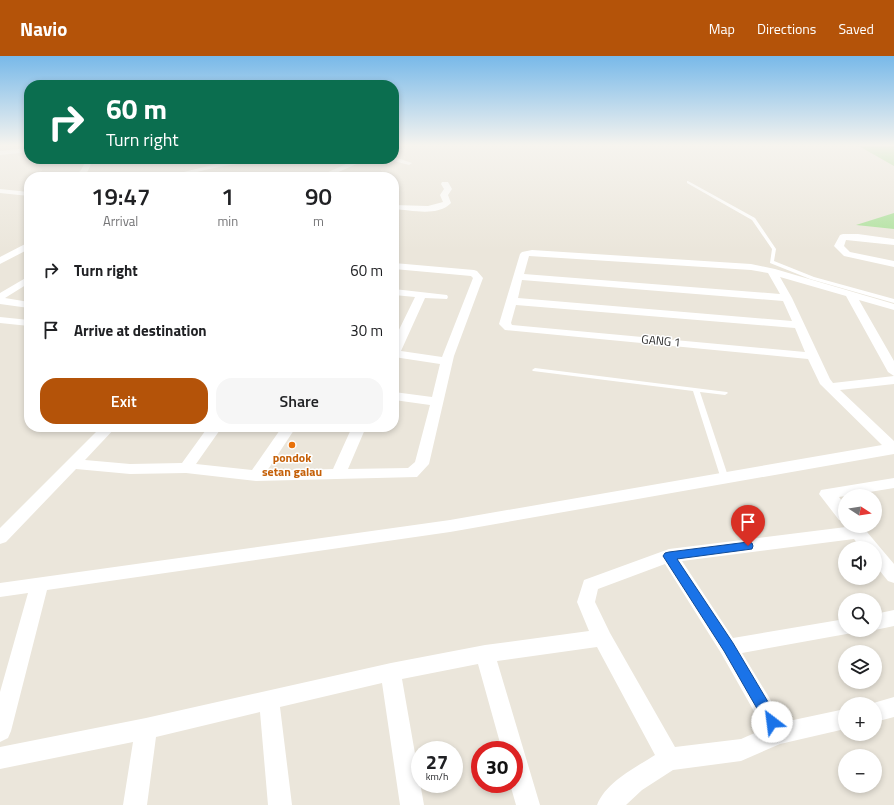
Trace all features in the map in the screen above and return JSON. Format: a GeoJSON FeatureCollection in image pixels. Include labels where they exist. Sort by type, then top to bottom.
{"type":"FeatureCollection","features":[{"type":"Feature","properties":{"kind":"street"},"geometry":{"type":"LineString","coordinates":[[399,207],[435,208],[443,206],[447,203],[447,199],[444,195],[448,189],[445,184]]}},
{"type":"Feature","properties":{"kind":"street"},"geometry":{"type":"LineString","coordinates":[[0,191],[24,193]]}},
{"type":"Feature","properties":{"kind":"street"},"geometry":{"type":"LineString","coordinates":[[894,242],[843,237],[839,246],[847,254],[894,264]]}},
{"type":"Feature","properties":{"kind":"street"},"geometry":{"type":"LineString","coordinates":[[0,261],[24,248]]}},
{"type":"Feature","properties":{"kind":"street"},"geometry":{"type":"LineString","coordinates":[[798,325],[511,301],[525,254],[532,253],[751,267],[772,270],[894,308]]}},
{"type":"Feature","properties":{"kind":"street"},"geometry":{"type":"LineString","coordinates":[[75,464],[130,469],[186,468],[256,476],[412,473],[422,464],[447,362],[478,278],[474,273],[399,266]]}},
{"type":"Feature","properties":{"kind":"street"},"geometry":{"type":"LineString","coordinates":[[772,270],[787,298],[824,381],[894,449]]}},
{"type":"Feature","properties":{"kind":"street"},"geometry":{"type":"LineString","coordinates":[[518,277],[787,298]]}},
{"type":"Feature","properties":{"kind":"street"},"geometry":{"type":"LineString","coordinates":[[0,297],[24,282]]}},
{"type":"Feature","properties":{"kind":"street"},"geometry":{"type":"LineString","coordinates":[[399,293],[443,297]]}},
{"type":"Feature","properties":{"kind":"street"},"geometry":{"type":"LineString","coordinates":[[850,294],[894,372]]}},
{"type":"Feature","properties":{"kind":"street"},"geometry":{"type":"LineString","coordinates":[[399,342],[421,295]]}},
{"type":"Feature","properties":{"kind":"street","name":"GANG 1"},"geometry":{"type":"LineString","coordinates":[[511,301],[505,324],[510,328],[812,356]]}},
{"type":"Feature","properties":{"kind":"street"},"geometry":{"type":"LineString","coordinates":[[0,302],[24,304]]}},
{"type":"Feature","properties":{"kind":"street"},"geometry":{"type":"LineString","coordinates":[[0,320],[24,322]]}},
{"type":"Feature","properties":{"kind":"street"},"geometry":{"type":"LineString","coordinates":[[399,354],[447,362]]}},
{"type":"Feature","properties":{"kind":"street"},"geometry":{"type":"LineString","coordinates":[[830,387],[894,380]]}},
{"type":"Feature","properties":{"kind":"street"},"geometry":{"type":"LineString","coordinates":[[399,397],[437,402]]}},
{"type":"Feature","properties":{"kind":"street"},"geometry":{"type":"LineString","coordinates":[[0,538],[75,464],[104,432]]}},
{"type":"Feature","properties":{"kind":"street"},"geometry":{"type":"LineString","coordinates":[[186,468],[211,432]]}},
{"type":"Feature","properties":{"kind":"street"},"geometry":{"type":"LineString","coordinates":[[256,476],[287,432]]}},
{"type":"Feature","properties":{"kind":"street"},"geometry":{"type":"LineString","coordinates":[[338,474],[357,432]]}},
{"type":"Feature","properties":{"kind":"street"},"geometry":{"type":"LineString","coordinates":[[0,590],[40,583],[450,526],[894,449]]}},
{"type":"Feature","properties":{"kind":"street"},"geometry":{"type":"LineString","coordinates":[[857,489],[894,483]]}},
{"type":"Feature","properties":{"kind":"street"},"geometry":{"type":"LineString","coordinates":[[838,492],[827,494],[838,507]]}},
{"type":"Feature","properties":{"kind":"street"},"geometry":{"type":"LineString","coordinates":[[670,759],[602,638],[586,602],[590,585],[669,556],[838,531]]}},
{"type":"Feature","properties":{"kind":"street"},"geometry":{"type":"LineString","coordinates":[[858,533],[865,541]]}},
{"type":"Feature","properties":{"kind":"street"},"geometry":{"type":"LineString","coordinates":[[669,556],[728,647],[779,734]]}},
{"type":"Feature","properties":{"kind":"street"},"geometry":{"type":"LineString","coordinates":[[882,561],[894,576]]}},
{"type":"Feature","properties":{"kind":"street"},"geometry":{"type":"LineString","coordinates":[[0,731],[40,583]]}},
{"type":"Feature","properties":{"kind":"street"},"geometry":{"type":"LineString","coordinates":[[882,621],[894,618]]}},
{"type":"Feature","properties":{"kind":"street"},"geometry":{"type":"LineString","coordinates":[[728,647],[838,628]]}},
{"type":"Feature","properties":{"kind":"street"},"geometry":{"type":"LineString","coordinates":[[0,758],[146,729],[391,672],[485,654],[602,638]]}},
{"type":"Feature","properties":{"kind":"street"},"geometry":{"type":"LineString","coordinates":[[485,654],[509,741]]}},
{"type":"Feature","properties":{"kind":"street"},"geometry":{"type":"LineString","coordinates":[[391,672],[412,805]]}},
{"type":"Feature","properties":{"kind":"street"},"geometry":{"type":"LineString","coordinates":[[269,700],[280,805]]}},
{"type":"Feature","properties":{"kind":"street"},"geometry":{"type":"LineString","coordinates":[[882,710],[894,707]]}},
{"type":"Feature","properties":{"kind":"street"},"geometry":{"type":"LineString","coordinates":[[609,805],[634,782],[670,759],[741,750],[779,734],[838,721]]}},
{"type":"Feature","properties":{"kind":"street"},"geometry":{"type":"LineString","coordinates":[[134,805],[146,729]]}},
{"type":"Feature","properties":{"kind":"street"},"geometry":{"type":"LineString","coordinates":[[523,787],[528,805]]}},
{"type":"Feature","properties":{"kind":"lane"},"geometry":{"type":"LineString","coordinates":[[688,182],[754,219],[774,250],[772,262],[812,278],[894,301]]}},
{"type":"Feature","properties":{"kind":"lane"},"geometry":{"type":"LineString","coordinates":[[535,370],[725,393]]}},
{"type":"Feature","properties":{"kind":"lane"},"geometry":{"type":"LineString","coordinates":[[696,389],[725,479]]}},
{"type":"Feature","properties":{"kind":"green space"},"geometry":{"type":"Polygon","coordinates":[[[894,213],[894,229],[856,225],[894,213]]]}},
{"type":"Feature","properties":{"kind":"place","name":"pondok setan galau"},"geometry":{"type":"Point","coordinates":[292,445]}},
{"type":"Feature","properties":{"kind":"route"},"geometry":{"type":"LineString","coordinates":[[748,546],[669,556],[728,647],[772,722]]}}]}
